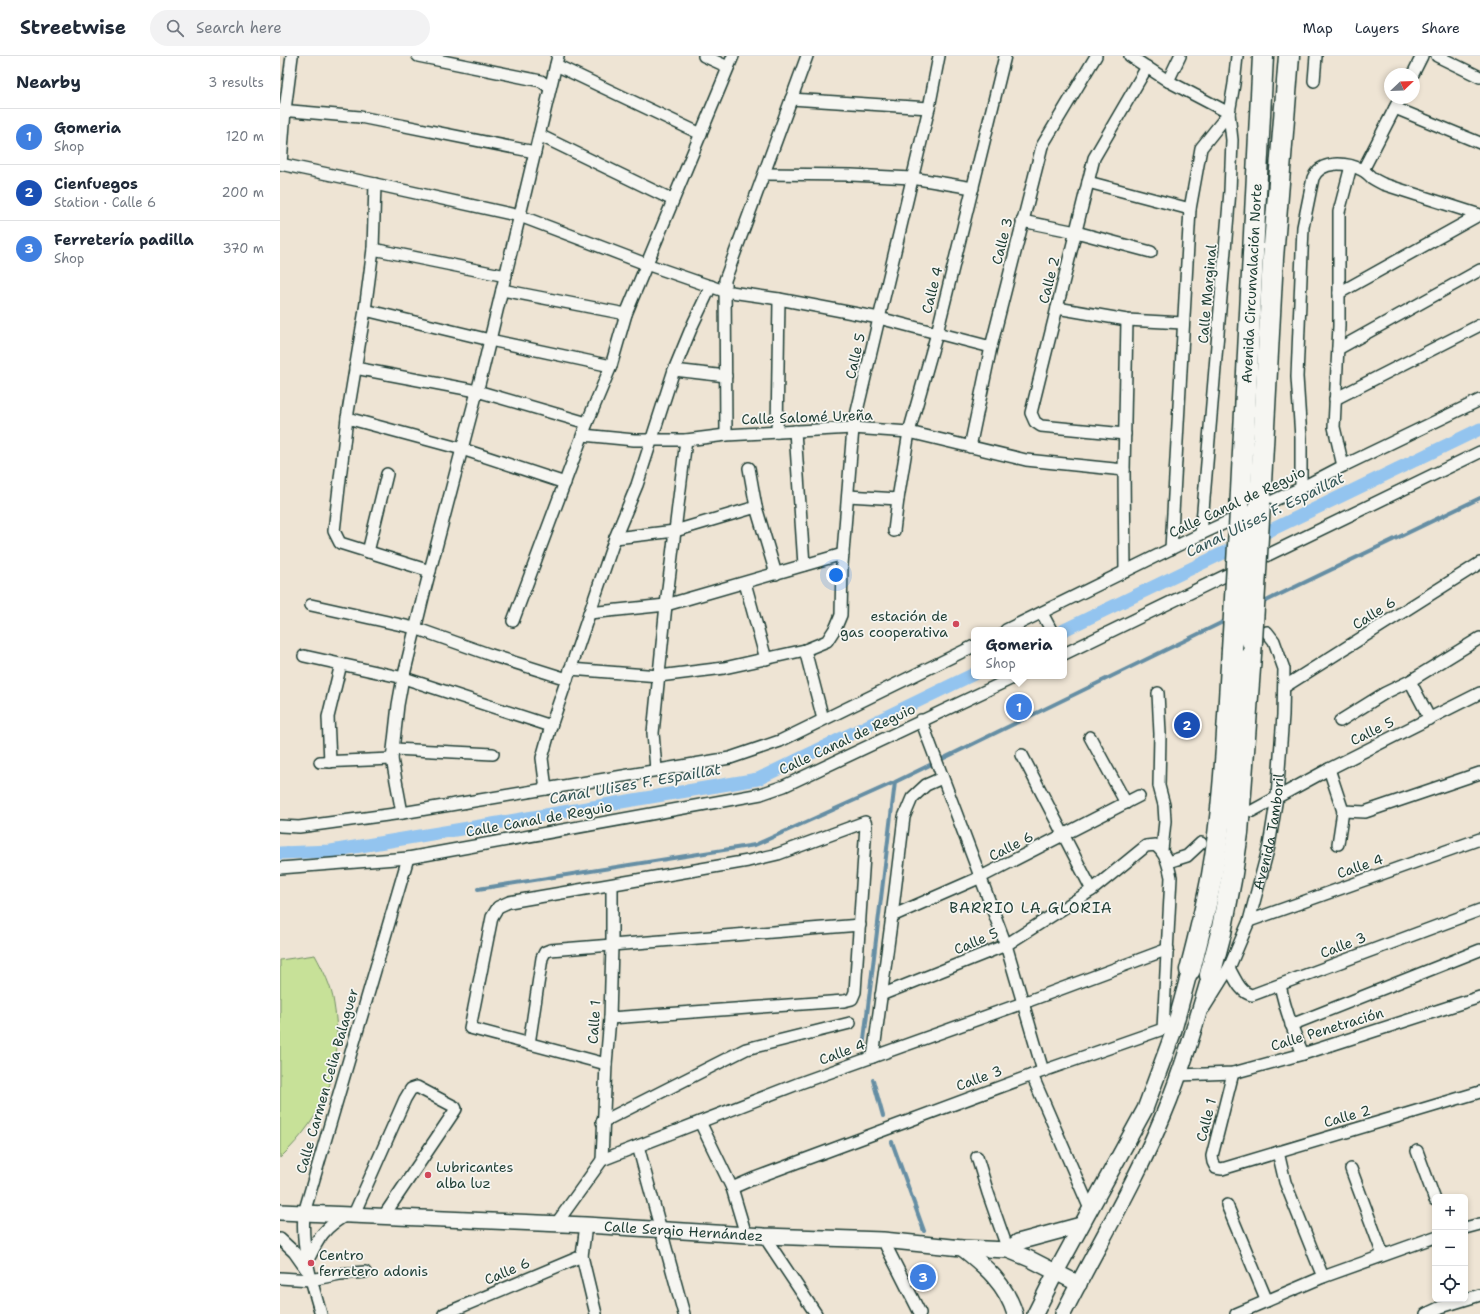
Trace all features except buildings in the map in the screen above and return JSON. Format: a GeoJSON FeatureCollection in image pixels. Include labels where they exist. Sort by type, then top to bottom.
{"type":"FeatureCollection","features":[{"type":"Feature","properties":{"kind":"highway","name":"Avenida Circunvalación Norte"},"geometry":{"type":"LineString","coordinates":[[1190,970],[1201,928],[1212,874],[1220,814],[1240,511],[1263,56]]}},
{"type":"Feature","properties":{"kind":"highway","name":"Avenida Circunvalación Norte"},"geometry":{"type":"LineString","coordinates":[[1210,975],[1226,911],[1238,833],[1259,636],[1260,502],[1273,258],[1289,56]]}},
{"type":"Feature","properties":{"kind":"street"},"geometry":{"type":"LineString","coordinates":[[292,56],[282,110],[281,164],[520,216],[646,264],[724,291],[779,299],[879,318],[991,347]]}},
{"type":"Feature","properties":{"kind":"street"},"geometry":{"type":"LineString","coordinates":[[418,56],[541,81],[550,88]]}},
{"type":"Feature","properties":{"kind":"street"},"geometry":{"type":"LineString","coordinates":[[704,56],[728,67]]}},
{"type":"Feature","properties":{"kind":"street"},"geometry":{"type":"LineString","coordinates":[[513,621],[587,423],[611,366],[626,314],[733,56]]}},
{"type":"Feature","properties":{"kind":"street"},"geometry":{"type":"LineString","coordinates":[[726,435],[725,280],[807,56]]}},
{"type":"Feature","properties":{"kind":"street","name":"Calle 5"},"geometry":{"type":"LineString","coordinates":[[311,605],[415,628],[491,654],[569,674],[659,676],[724,668],[805,650],[827,641],[836,627],[841,615],[843,554],[853,428],[929,108],[939,56]]}},
{"type":"Feature","properties":{"kind":"street","name":"Calle 4"},"geometry":{"type":"LineString","coordinates":[[894,532],[909,432],[937,333],[1005,56]]}},
{"type":"Feature","properties":{"kind":"street","name":"Calle 3"},"geometry":{"type":"LineString","coordinates":[[970,447],[991,347],[1042,146],[1096,56]]}},
{"type":"Feature","properties":{"kind":"street"},"geometry":{"type":"LineString","coordinates":[[1130,56],[1168,81],[1229,113],[1201,148],[1190,210],[1171,550]]}},
{"type":"Feature","properties":{"kind":"street"},"geometry":{"type":"LineString","coordinates":[[1168,81],[1180,56]]}},
{"type":"Feature","properties":{"kind":"street","name":"Calle Marginal"},"geometry":{"type":"LineString","coordinates":[[1201,534],[1230,191],[1232,140],[1229,113],[1237,56]]}},
{"type":"Feature","properties":{"kind":"street"},"geometry":{"type":"LineString","coordinates":[[1314,81],[1316,56]]}},
{"type":"Feature","properties":{"kind":"street"},"geometry":{"type":"LineString","coordinates":[[1415,68],[1422,56]]}},
{"type":"Feature","properties":{"kind":"street"},"geometry":{"type":"LineString","coordinates":[[1437,56],[1480,77]]}},
{"type":"Feature","properties":{"kind":"street"},"geometry":{"type":"LineString","coordinates":[[402,812],[393,754],[398,705],[415,628],[506,276],[557,60],[700,134]]}},
{"type":"Feature","properties":{"kind":"street","name":"Calle 2"},"geometry":{"type":"LineString","coordinates":[[1125,434],[1040,426],[1035,422],[1031,413],[1094,158],[1147,68]]}},
{"type":"Feature","properties":{"kind":"street"},"geometry":{"type":"LineString","coordinates":[[791,99],[929,108]]}},
{"type":"Feature","properties":{"kind":"street"},"geometry":{"type":"LineString","coordinates":[[1363,170],[1396,104]]}},
{"type":"Feature","properties":{"kind":"street"},"geometry":{"type":"LineString","coordinates":[[1399,104],[1480,143]]}},
{"type":"Feature","properties":{"kind":"street"},"geometry":{"type":"LineString","coordinates":[[282,110],[360,117],[535,152]]}},
{"type":"Feature","properties":{"kind":"street"},"geometry":{"type":"LineString","coordinates":[[539,135],[673,200]]}},
{"type":"Feature","properties":{"kind":"street"},"geometry":{"type":"LineString","coordinates":[[1301,488],[1301,438],[1297,377],[1303,227],[1313,178],[1316,172],[1324,166],[1335,163],[1351,166],[1363,170],[1372,178],[1383,184],[1480,215]]}},
{"type":"Feature","properties":{"kind":"street"},"geometry":{"type":"LineString","coordinates":[[1343,466],[1334,427],[1338,349],[1339,212],[1351,166]]}},
{"type":"Feature","properties":{"kind":"street"},"geometry":{"type":"LineString","coordinates":[[764,174],[851,175],[912,178],[972,188]]}},
{"type":"Feature","properties":{"kind":"street"},"geometry":{"type":"LineString","coordinates":[[1088,182],[1190,210]]}},
{"type":"Feature","properties":{"kind":"street"},"geometry":{"type":"LineString","coordinates":[[375,184],[373,249],[366,310],[347,418],[334,531],[340,543],[430,571]]}},
{"type":"Feature","properties":{"kind":"street"},"geometry":{"type":"LineString","coordinates":[[1339,293],[1480,215]]}},
{"type":"Feature","properties":{"kind":"street"},"geometry":{"type":"LineString","coordinates":[[1022,221],[1076,232],[1151,252]]}},
{"type":"Feature","properties":{"kind":"street"},"geometry":{"type":"LineString","coordinates":[[373,249],[506,276]]}},
{"type":"Feature","properties":{"kind":"street"},"geometry":{"type":"LineString","coordinates":[[1338,349],[1480,270]]}},
{"type":"Feature","properties":{"kind":"street"},"geometry":{"type":"LineString","coordinates":[[546,789],[542,758],[551,726],[615,538],[638,485],[674,370],[711,286]]}},
{"type":"Feature","properties":{"kind":"street"},"geometry":{"type":"LineString","coordinates":[[502,290],[626,314]]}},
{"type":"Feature","properties":{"kind":"street"},"geometry":{"type":"LineString","coordinates":[[777,432],[779,299]]}},
{"type":"Feature","properties":{"kind":"street"},"geometry":{"type":"LineString","coordinates":[[1057,308],[1127,320],[1183,324]]}},
{"type":"Feature","properties":{"kind":"street"},"geometry":{"type":"LineString","coordinates":[[366,310],[490,340],[611,366]]}},
{"type":"Feature","properties":{"kind":"street"},"geometry":{"type":"LineString","coordinates":[[1125,572],[1124,470],[1127,320]]}},
{"type":"Feature","properties":{"kind":"street"},"geometry":{"type":"LineString","coordinates":[[1335,399],[1480,324]]}},
{"type":"Feature","properties":{"kind":"street"},"geometry":{"type":"LineString","coordinates":[[355,368],[477,391],[587,423]]}},
{"type":"Feature","properties":{"kind":"street"},"geometry":{"type":"LineString","coordinates":[[674,370],[726,376]]}},
{"type":"Feature","properties":{"kind":"street","name":"Calle Canal de Reguio"},"geometry":{"type":"LineString","coordinates":[[1014,627],[1044,616],[1125,572],[1201,534],[1301,488],[1343,466],[1480,400]]}},
{"type":"Feature","properties":{"kind":"street"},"geometry":{"type":"LineString","coordinates":[[347,418],[462,448],[565,483]]}},
{"type":"Feature","properties":{"kind":"street","name":"Calle Salomé Ureña"},"geometry":{"type":"LineString","coordinates":[[583,435],[616,440],[686,440],[726,435],[853,428],[909,432],[1026,460],[1124,470]]}},
{"type":"Feature","properties":{"kind":"street"},"geometry":{"type":"LineString","coordinates":[[795,431],[804,565]]}},
{"type":"Feature","properties":{"kind":"street"},"geometry":{"type":"LineString","coordinates":[[656,769],[653,733],[666,606],[686,440]]}},
{"type":"Feature","properties":{"kind":"street"},"geometry":{"type":"LineString","coordinates":[[1067,653],[1480,452]]}},
{"type":"Feature","properties":{"kind":"street"},"geometry":{"type":"LineString","coordinates":[[749,468],[756,507],[776,574]]}},
{"type":"Feature","properties":{"kind":"street"},"geometry":{"type":"LineString","coordinates":[[368,552],[387,474]]}},
{"type":"Feature","properties":{"kind":"street"},"geometry":{"type":"LineString","coordinates":[[848,496],[898,499]]}},
{"type":"Feature","properties":{"kind":"street"},"geometry":{"type":"LineString","coordinates":[[615,538],[675,531],[756,507]]}},
{"type":"Feature","properties":{"kind":"street"},"geometry":{"type":"LineString","coordinates":[[589,613],[666,606],[843,554]]}},
{"type":"Feature","properties":{"kind":"street","name":"Calle 6"},"geometry":{"type":"LineString","coordinates":[[1284,686],[1480,564]]}},
{"type":"Feature","properties":{"kind":"street"},"geometry":{"type":"LineString","coordinates":[[745,583],[766,659]]}},
{"type":"Feature","properties":{"kind":"street"},"geometry":{"type":"LineString","coordinates":[[1044,616],[1050,627]]}},
{"type":"Feature","properties":{"kind":"street","name":"Avenida Tamboril"},"geometry":{"type":"LineString","coordinates":[[1196,1020],[1229,968],[1250,921],[1269,846],[1277,797],[1284,669],[1274,641],[1259,636]]}},
{"type":"Feature","properties":{"kind":"street"},"geometry":{"type":"LineString","coordinates":[[1340,721],[1385,693],[1410,681],[1480,638]]}},
{"type":"Feature","properties":{"kind":"street","name":"Calle Canal de Reguio"},"geometry":{"type":"LineString","coordinates":[[280,826],[299,827],[402,812],[730,758],[780,741],[971,647]]}},
{"type":"Feature","properties":{"kind":"street"},"geometry":{"type":"LineString","coordinates":[[805,650],[823,719]]}},
{"type":"Feature","properties":{"kind":"street"},"geometry":{"type":"LineString","coordinates":[[304,656],[404,678],[551,726]]}},
{"type":"Feature","properties":{"kind":"street"},"geometry":{"type":"LineString","coordinates":[[341,664],[328,716],[325,762],[393,754],[493,754]]}},
{"type":"Feature","properties":{"kind":"street","name":"Calle Canal de Reguio"},"geometry":{"type":"LineString","coordinates":[[280,868],[408,858],[762,794],[784,786],[1010,679]]}},
{"type":"Feature","properties":{"kind":"street"},"geometry":{"type":"LineString","coordinates":[[1410,681],[1430,719]]}},
{"type":"Feature","properties":{"kind":"street"},"geometry":{"type":"LineString","coordinates":[[1158,693],[1160,734],[1159,786],[1164,805],[1165,821],[1162,850],[1168,862],[1171,877],[1168,949],[1168,1031]]}},
{"type":"Feature","properties":{"kind":"street","name":"Calle 5"},"geometry":{"type":"LineString","coordinates":[[1252,811],[1330,769],[1480,694]]}},
{"type":"Feature","properties":{"kind":"street"},"geometry":{"type":"LineString","coordinates":[[921,720],[1006,945],[1043,1071]]}},
{"type":"Feature","properties":{"kind":"street"},"geometry":{"type":"LineString","coordinates":[[1090,737],[1126,803]]}},
{"type":"Feature","properties":{"kind":"street"},"geometry":{"type":"LineString","coordinates":[[1022,755],[1092,890]]}},
{"type":"Feature","properties":{"kind":"street"},"geometry":{"type":"LineString","coordinates":[[1330,769],[1343,811],[1338,844]]}},
{"type":"Feature","properties":{"kind":"street"},"geometry":{"type":"LineString","coordinates":[[1343,811],[1365,812],[1480,772]]}},
{"type":"Feature","properties":{"kind":"street"},"geometry":{"type":"LineString","coordinates":[[873,1057],[904,817],[912,798],[940,773]]}},
{"type":"Feature","properties":{"kind":"street","name":"Calle 6"},"geometry":{"type":"LineString","coordinates":[[892,916],[981,877],[1064,836],[1139,796]]}},
{"type":"Feature","properties":{"kind":"street"},"geometry":{"type":"LineString","coordinates":[[606,1064],[470,1028],[492,917],[494,911],[500,905],[509,902],[740,863],[768,856],[864,822],[866,825],[856,992],[851,1000],[610,1018]]}},
{"type":"Feature","properties":{"kind":"street","name":"Calle 4"},"geometry":{"type":"LineString","coordinates":[[1250,921],[1480,839]]}},
{"type":"Feature","properties":{"kind":"street"},"geometry":{"type":"LineString","coordinates":[[1168,862],[1187,856],[1201,843]]}},
{"type":"Feature","properties":{"kind":"street","name":"Calle 5"},"geometry":{"type":"LineString","coordinates":[[881,995],[1006,945],[1092,890],[1146,846],[1154,845],[1162,850]]}},
{"type":"Feature","properties":{"kind":"street","name":"Calle Carmen Celia Balaguer"},"geometry":{"type":"LineString","coordinates":[[321,1314],[309,1272],[303,1239],[304,1213],[408,858]]}},
{"type":"Feature","properties":{"kind":"street","name":"Calle 1"},"geometry":{"type":"LineString","coordinates":[[602,1160],[602,1122],[610,1018],[612,885]]}},
{"type":"Feature","properties":{"kind":"street","name":"Calle 3"},"geometry":{"type":"LineString","coordinates":[[1229,968],[1242,991],[1247,995],[1252,996],[1480,910]]}},
{"type":"Feature","properties":{"kind":"street"},"geometry":{"type":"LineString","coordinates":[[529,1044],[542,958],[545,952],[552,950],[860,925]]}},
{"type":"Feature","properties":{"kind":"street","name":"Calle 4"},"geometry":{"type":"LineString","coordinates":[[602,1160],[873,1057],[1023,1004],[1168,949]]}},
{"type":"Feature","properties":{"kind":"street"},"geometry":{"type":"LineString","coordinates":[[1291,1024],[1480,950]]}},
{"type":"Feature","properties":{"kind":"street"},"geometry":{"type":"LineString","coordinates":[[1035,1314],[1081,1225],[1145,1109],[1168,1031],[1190,970]]}},
{"type":"Feature","properties":{"kind":"street"},"geometry":{"type":"LineString","coordinates":[[1063,1314],[1148,1151],[1164,1115],[1179,1075],[1210,975]]}},
{"type":"Feature","properties":{"kind":"street"},"geometry":{"type":"LineString","coordinates":[[1280,985],[1283,1001],[1303,1054]]}},
{"type":"Feature","properties":{"kind":"street","name":"Calle Penetración"},"geometry":{"type":"LineString","coordinates":[[1179,1075],[1233,1073],[1303,1054],[1480,997]]}},
{"type":"Feature","properties":{"kind":"street"},"geometry":{"type":"LineString","coordinates":[[602,1122],[746,1049],[850,1022]]}},
{"type":"Feature","properties":{"kind":"street","name":"Calle 3"},"geometry":{"type":"LineString","coordinates":[[732,1188],[1043,1071],[1168,1031]]}},
{"type":"Feature","properties":{"kind":"street","name":"Calle 1"},"geometry":{"type":"LineString","coordinates":[[1222,1169],[1216,1168],[1212,1162],[1212,1156],[1233,1073]]}},
{"type":"Feature","properties":{"kind":"street"},"geometry":{"type":"LineString","coordinates":[[1032,1075],[1090,1209]]}},
{"type":"Feature","properties":{"kind":"street"},"geometry":{"type":"LineString","coordinates":[[309,1272],[316,1242],[330,1225],[351,1214],[405,1099],[411,1089],[417,1087],[455,1107],[456,1109],[383,1217]]}},
{"type":"Feature","properties":{"kind":"street","name":"Calle 2"},"geometry":{"type":"LineString","coordinates":[[1222,1169],[1480,1092]]}},
{"type":"Feature","properties":{"kind":"street"},"geometry":{"type":"LineString","coordinates":[[700,1122],[732,1188],[746,1235]]}},
{"type":"Feature","properties":{"kind":"street"},"geometry":{"type":"LineString","coordinates":[[638,1146],[681,1313]]}},
{"type":"Feature","properties":{"kind":"street"},"geometry":{"type":"LineString","coordinates":[[1417,1151],[1433,1194]]}},
{"type":"Feature","properties":{"kind":"street"},"geometry":{"type":"LineString","coordinates":[[1278,1152],[1285,1182],[1323,1277]]}},
{"type":"Feature","properties":{"kind":"street"},"geometry":{"type":"LineString","coordinates":[[977,1157],[1008,1250],[1018,1242],[1081,1225]]}},
{"type":"Feature","properties":{"kind":"street"},"geometry":{"type":"LineString","coordinates":[[556,1224],[602,1160]]}},
{"type":"Feature","properties":{"kind":"street"},"geometry":{"type":"LineString","coordinates":[[1351,1169],[1383,1255]]}},
{"type":"Feature","properties":{"kind":"street"},"geometry":{"type":"LineString","coordinates":[[1227,1205],[1267,1301]]}},
{"type":"Feature","properties":{"kind":"street","name":"Calle Sergio Hernández"},"geometry":{"type":"LineString","coordinates":[[280,1212],[586,1225],[764,1236],[883,1240],[962,1248],[1008,1250],[1030,1258],[1079,1284]]}},
{"type":"Feature","properties":{"kind":"street"},"geometry":{"type":"LineString","coordinates":[[1468,1227],[1480,1224]]}},
{"type":"Feature","properties":{"kind":"street"},"geometry":{"type":"LineString","coordinates":[[586,1225],[582,1256],[596,1314]]}},
{"type":"Feature","properties":{"kind":"street"},"geometry":{"type":"LineString","coordinates":[[764,1236],[816,1314]]}},
{"type":"Feature","properties":{"kind":"street"},"geometry":{"type":"LineString","coordinates":[[1236,1314],[1323,1277],[1432,1238]]}},
{"type":"Feature","properties":{"kind":"street"},"geometry":{"type":"LineString","coordinates":[[280,1239],[294,1252],[309,1272]]}},
{"type":"Feature","properties":{"kind":"street"},"geometry":{"type":"LineString","coordinates":[[883,1240],[920,1313]]}},
{"type":"Feature","properties":{"kind":"street"},"geometry":{"type":"LineString","coordinates":[[962,1248],[986,1268],[1003,1287],[1012,1305],[1014,1314]]}},
{"type":"Feature","properties":{"kind":"street","name":"Calle 6"},"geometry":{"type":"LineString","coordinates":[[444,1314],[582,1256]]}},
{"type":"Feature","properties":{"kind":"street"},"geometry":{"type":"LineString","coordinates":[[280,1278],[309,1272],[340,1274],[365,1272]]}},
{"type":"Feature","properties":{"kind":"street"},"geometry":{"type":"LineString","coordinates":[[1426,1314],[1442,1311],[1480,1295]]}},
{"type":"Feature","properties":{"kind":"green space"},"geometry":{"type":"Polygon","coordinates":[[[315,955],[329,985],[334,1004],[337,1027],[337,1049],[334,1069],[320,1107],[296,1141],[280,1158],[280,960],[315,955]]]}},
{"type":"Feature","properties":{"kind":"waterway","name":"Canal Ulises F. Espaillat"},"geometry":{"type":"LineString","coordinates":[[1067,629],[1480,429]]}},
{"type":"Feature","properties":{"kind":"waterway"},"geometry":{"type":"LineString","coordinates":[[1260,604],[1480,498]]}},
{"type":"Feature","properties":{"kind":"waterway"},"geometry":{"type":"LineString","coordinates":[[478,889],[755,845],[895,782],[1227,620]]}},
{"type":"Feature","properties":{"kind":"waterway","name":"Canal Ulises F. Espaillat"},"geometry":{"type":"LineString","coordinates":[[280,853],[331,851],[758,779],[971,675]]}},
{"type":"Feature","properties":{"kind":"waterway"},"geometry":{"type":"LineString","coordinates":[[863,1048],[895,782]]}},
{"type":"Feature","properties":{"kind":"waterway"},"geometry":{"type":"LineString","coordinates":[[873,1080],[883,1116]]}},
{"type":"Feature","properties":{"kind":"waterway"},"geometry":{"type":"LineString","coordinates":[[892,1142],[924,1231]]}},
{"type":"Feature","properties":{"kind":"place","name":"estación de gas cooperativa"},"geometry":{"type":"Point","coordinates":[956,624]}},
{"type":"Feature","properties":{"kind":"place","name":"Gomeria"},"geometry":{"type":"Point","coordinates":[1019,707]}},
{"type":"Feature","properties":{"kind":"place","name":"Cienfuegos"},"geometry":{"type":"Point","coordinates":[1187,725]}},
{"type":"Feature","properties":{"kind":"place","name":"Lubricantes alba luz"},"geometry":{"type":"Point","coordinates":[428,1175]}},
{"type":"Feature","properties":{"kind":"place","name":"Centro ferretero adonis"},"geometry":{"type":"Point","coordinates":[311,1263]}},
{"type":"Feature","properties":{"kind":"place","name":"Ferretería padilla"},"geometry":{"type":"Point","coordinates":[923,1277]}},
{"type":"Feature","properties":{"kind":"district","name":"BARRIO LA GLORIA"},"geometry":{"type":"Point","coordinates":[1031,908]}}]}
